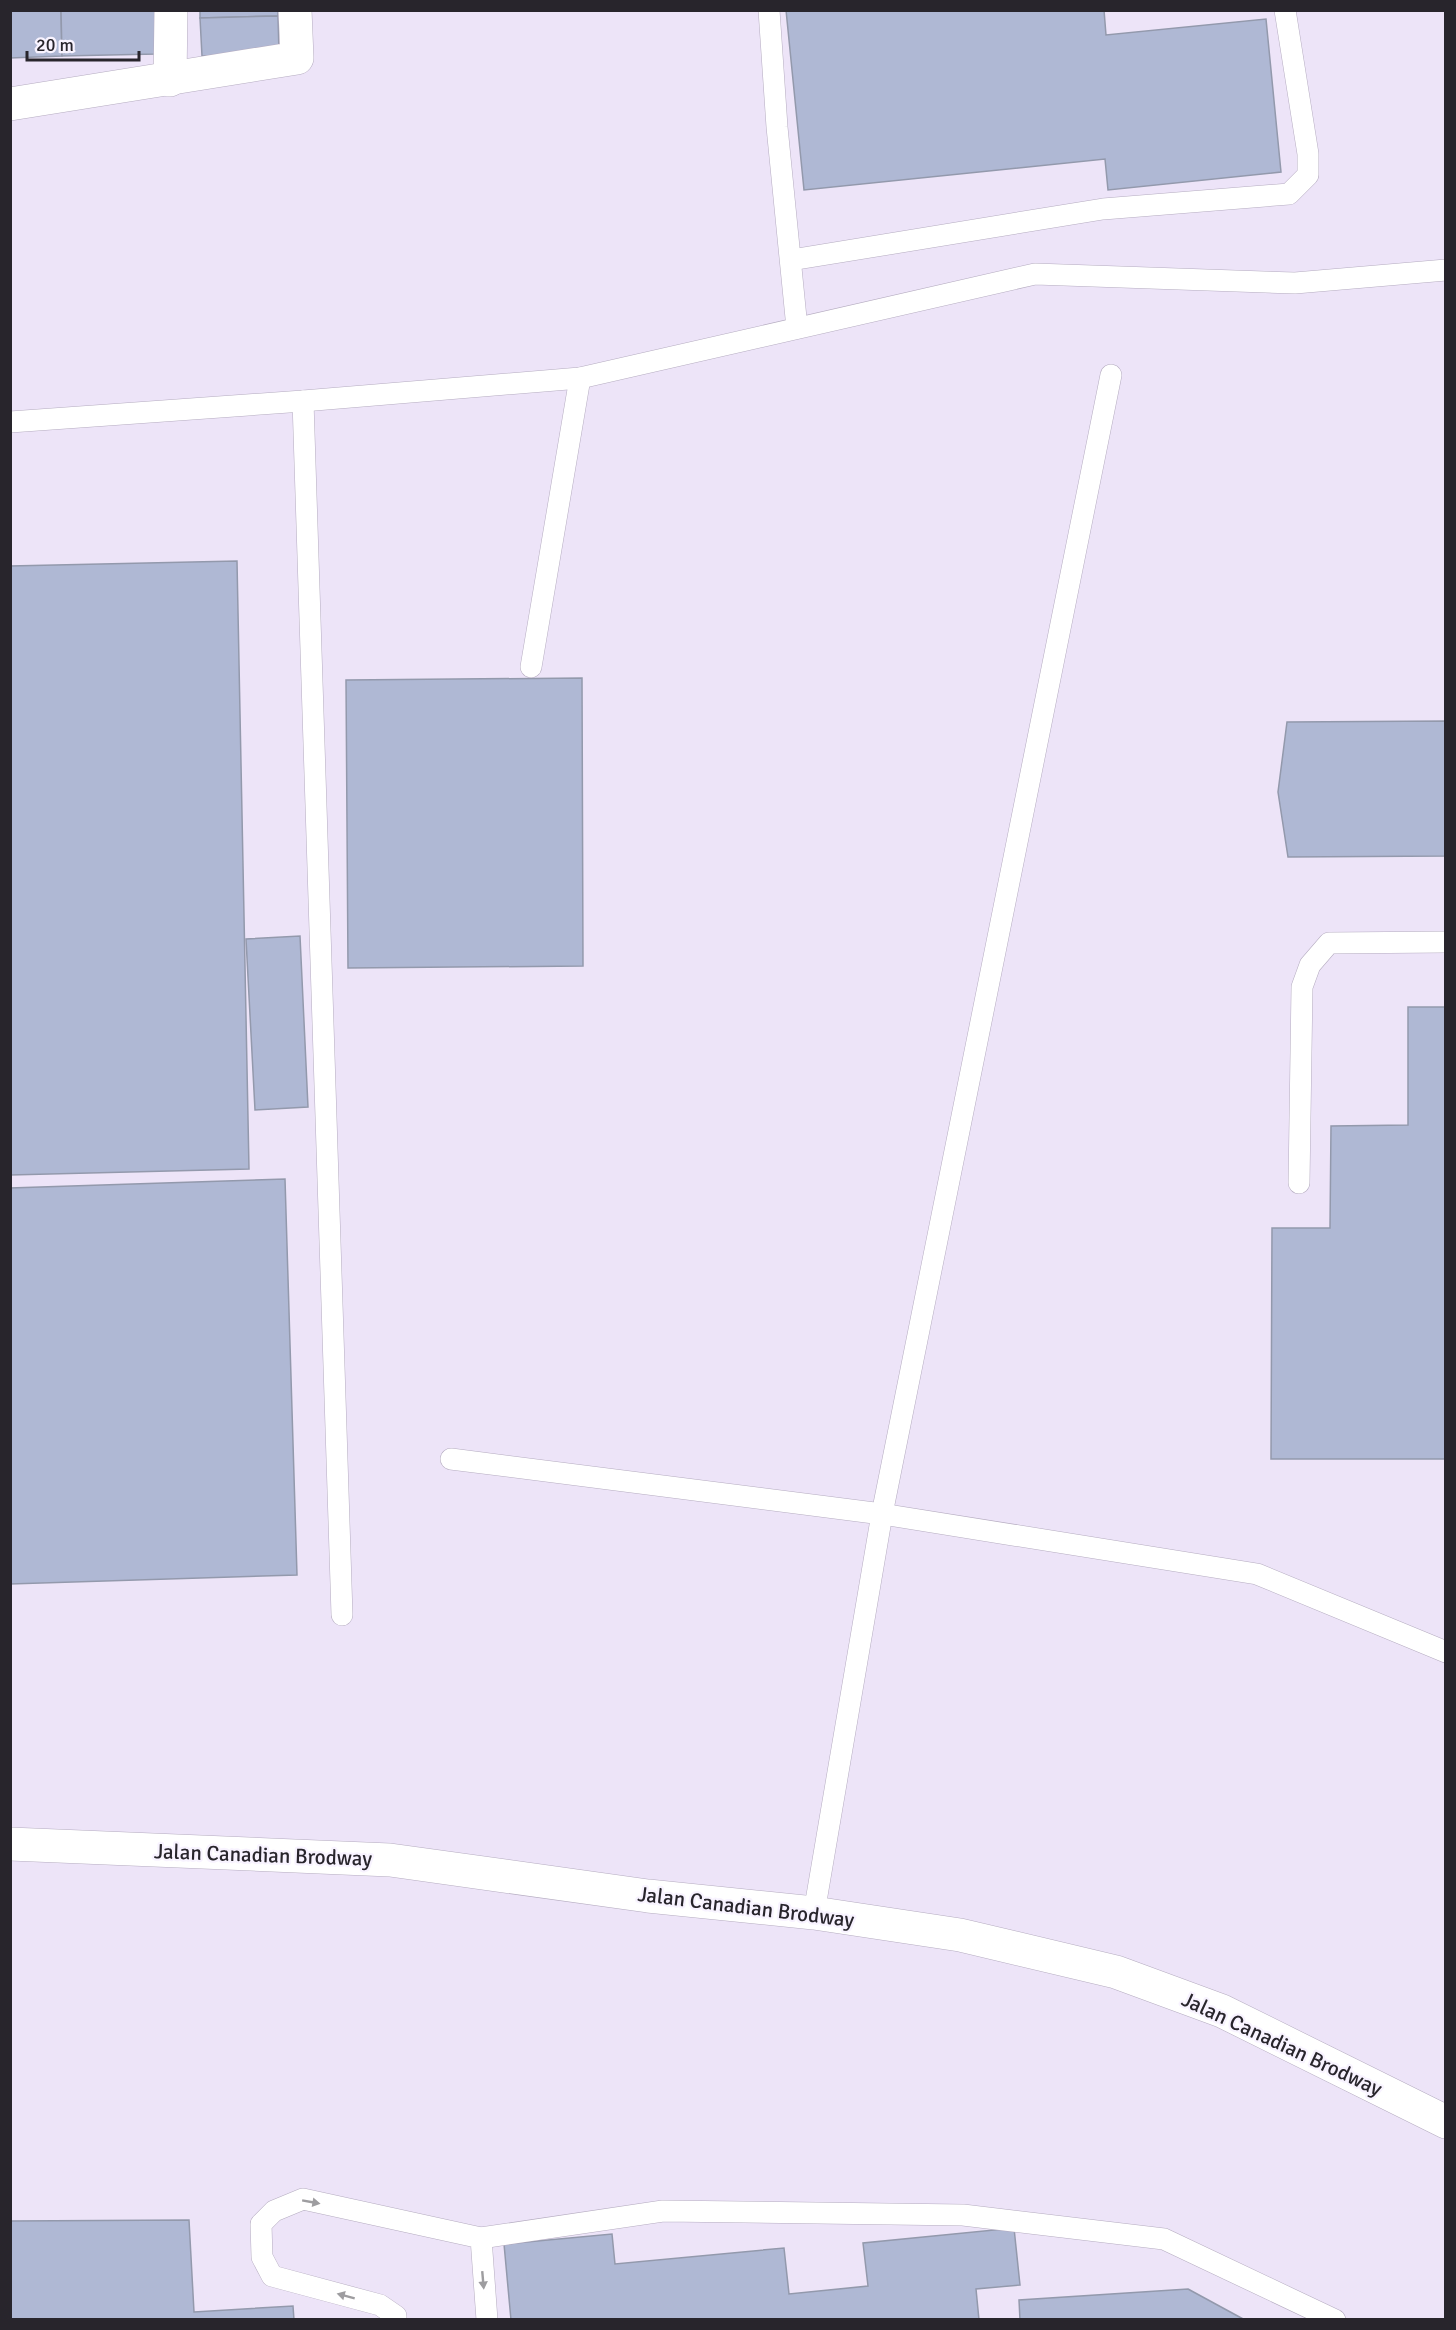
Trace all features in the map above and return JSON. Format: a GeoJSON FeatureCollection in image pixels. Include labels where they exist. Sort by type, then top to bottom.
{"type":"FeatureCollection","features":[{"type":"Feature","properties":{"kind":"street"},"geometry":{"type":"LineString","coordinates":[[170,80],[171,10]]}},
{"type":"Feature","properties":{"kind":"street"},"geometry":{"type":"LineString","coordinates":[[10,104],[297,58],[295,10]]}},
{"type":"Feature","properties":{"kind":"street","name":"Jalan Canadian Brodway"},"geometry":{"type":"LineString","coordinates":[[10,1844],[390,1860],[648,1896],[814,1913],[960,1935],[1116,1972],[1222,2011],[1446,2122]]}},
{"type":"Feature","properties":{"kind":"lane"},"geometry":{"type":"LineString","coordinates":[[769,10],[777,127],[797,328]]}},
{"type":"Feature","properties":{"kind":"lane"},"geometry":{"type":"LineString","coordinates":[[791,260],[1102,209],[1288,194],[1308,175],[1308,154],[1285,10]]}},
{"type":"Feature","properties":{"kind":"lane"},"geometry":{"type":"LineString","coordinates":[[10,422],[580,378],[1035,274],[1295,283],[1446,270]]}},
{"type":"Feature","properties":{"kind":"lane"},"geometry":{"type":"LineString","coordinates":[[814,1913],[882,1514],[1111,375]]}},
{"type":"Feature","properties":{"kind":"lane"},"geometry":{"type":"LineString","coordinates":[[531,667],[580,378]]}},
{"type":"Feature","properties":{"kind":"lane"},"geometry":{"type":"LineString","coordinates":[[303,401],[342,1616]]}},
{"type":"Feature","properties":{"kind":"lane"},"geometry":{"type":"LineString","coordinates":[[1299,1183],[1302,987],[1310,965],[1329,943],[1446,942]]}},
{"type":"Feature","properties":{"kind":"lane"},"geometry":{"type":"LineString","coordinates":[[451,1460],[882,1514],[1257,1574],[1446,1652]]}},
{"type":"Feature","properties":{"kind":"lane"},"geometry":{"type":"LineString","coordinates":[[396,2319],[396,2316],[380,2305],[272,2276],[262,2257],[261,2224],[274,2211],[303,2199],[481,2238],[663,2211],[963,2215],[1164,2240],[1335,2319]]}},
{"type":"Feature","properties":{"kind":"lane"},"geometry":{"type":"LineString","coordinates":[[481,2238],[487,2319]]}},
{"type":"Feature","properties":{"kind":"building"},"geometry":{"type":"Polygon","coordinates":[[[10,10],[61,10],[62,56],[10,58],[10,10]]]}},
{"type":"Feature","properties":{"kind":"building"},"geometry":{"type":"Polygon","coordinates":[[[61,10],[155,10],[156,54],[62,56],[61,10]]]}},
{"type":"Feature","properties":{"kind":"building"},"geometry":{"type":"Polygon","coordinates":[[[200,10],[278,10],[278,16],[200,18],[200,10]]]}},
{"type":"Feature","properties":{"kind":"building"},"geometry":{"type":"Polygon","coordinates":[[[786,10],[1104,10],[1106,35],[1266,19],[1281,172],[1108,190],[1105,159],[804,190],[786,10]]]}},
{"type":"Feature","properties":{"kind":"building"},"geometry":{"type":"Polygon","coordinates":[[[278,16],[279,53],[202,56],[200,18],[278,16]]]}},
{"type":"Feature","properties":{"kind":"building"},"geometry":{"type":"Polygon","coordinates":[[[237,561],[249,1169],[10,1175],[10,566],[237,561]]]}},
{"type":"Feature","properties":{"kind":"building"},"geometry":{"type":"Polygon","coordinates":[[[582,678],[583,966],[348,968],[346,680],[582,678]]]}},
{"type":"Feature","properties":{"kind":"building"},"geometry":{"type":"Polygon","coordinates":[[[1446,721],[1446,856],[1288,857],[1278,792],[1287,722],[1446,721]]]}},
{"type":"Feature","properties":{"kind":"building"},"geometry":{"type":"Polygon","coordinates":[[[300,936],[308,1107],[255,1110],[246,939],[300,936]]]}},
{"type":"Feature","properties":{"kind":"building"},"geometry":{"type":"Polygon","coordinates":[[[1408,1007],[1446,1007],[1446,1459],[1271,1459],[1272,1228],[1330,1228],[1331,1126],[1408,1125],[1408,1007]]]}},
{"type":"Feature","properties":{"kind":"building"},"geometry":{"type":"Polygon","coordinates":[[[285,1179],[297,1575],[10,1584],[10,1188],[285,1179]]]}},
{"type":"Feature","properties":{"kind":"building"},"geometry":{"type":"Polygon","coordinates":[[[189,2220],[194,2312],[293,2306],[294,2320],[10,2320],[10,2221],[189,2220]]]}},
{"type":"Feature","properties":{"kind":"building"},"geometry":{"type":"Polygon","coordinates":[[[1014,2228],[1020,2285],[976,2289],[979,2320],[511,2320],[504,2244],[612,2234],[615,2264],[784,2248],[789,2294],[868,2286],[863,2243],[1014,2228]]]}},
{"type":"Feature","properties":{"kind":"building"},"geometry":{"type":"Polygon","coordinates":[[[1188,2289],[1245,2320],[1020,2320],[1019,2300],[1188,2289]]]}}]}
